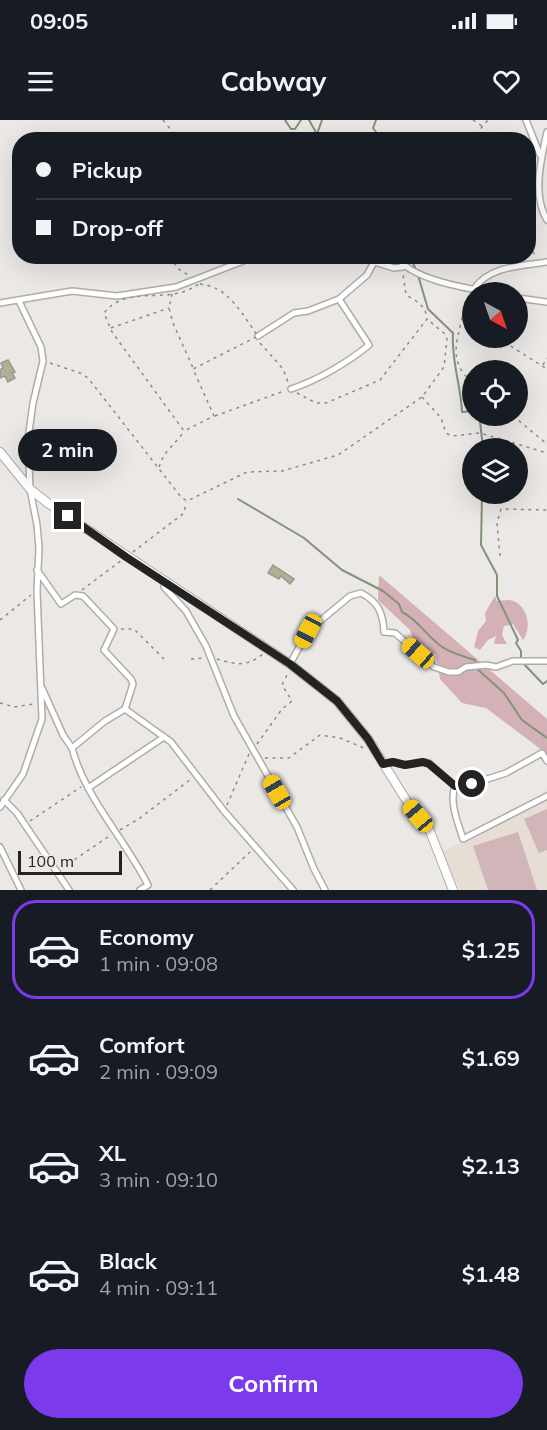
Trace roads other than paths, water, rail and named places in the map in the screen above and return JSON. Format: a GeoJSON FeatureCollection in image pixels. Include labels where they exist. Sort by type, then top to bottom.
{"type":"FeatureCollection","features":[{"type":"Feature","properties":{"kind":"street"},"geometry":{"type":"LineString","coordinates":[[540,155],[547,132]]}},
{"type":"Feature","properties":{"kind":"street"},"geometry":{"type":"LineString","coordinates":[[536,143],[540,155],[541,206],[547,220]]}},
{"type":"Feature","properties":{"kind":"street"},"geometry":{"type":"LineString","coordinates":[[0,303],[72,291],[117,296],[176,287],[236,264]]}},
{"type":"Feature","properties":{"kind":"street"},"geometry":{"type":"LineString","coordinates":[[256,337],[294,313],[308,311],[339,299],[367,275],[373,264]]}},
{"type":"Feature","properties":{"kind":"street"},"geometry":{"type":"LineString","coordinates":[[381,264],[394,268],[403,267],[462,288]]}},
{"type":"Feature","properties":{"kind":"street"},"geometry":{"type":"LineString","coordinates":[[479,282],[491,273],[533,264]]}},
{"type":"Feature","properties":{"kind":"street"},"geometry":{"type":"LineString","coordinates":[[291,389],[312,382],[357,355],[369,345],[339,299]]}},
{"type":"Feature","properties":{"kind":"street"},"geometry":{"type":"LineString","coordinates":[[528,299],[547,302]]}},
{"type":"Feature","properties":{"kind":"street"},"geometry":{"type":"LineString","coordinates":[[0,807],[23,774],[42,719],[37,591],[38,525],[30,489],[28,439],[33,403],[43,361],[41,347],[19,301]]}},
{"type":"Feature","properties":{"kind":"street"},"geometry":{"type":"LineString","coordinates":[[0,452],[30,489],[126,557],[290,664],[337,701],[368,739],[408,803],[429,829],[453,890]]}},
{"type":"Feature","properties":{"kind":"street"},"geometry":{"type":"LineString","coordinates":[[37,570],[61,604],[75,595],[83,596],[114,629],[104,650],[133,684],[124,709],[105,721],[72,748]]}},
{"type":"Feature","properties":{"kind":"street"},"geometry":{"type":"LineString","coordinates":[[165,583],[164,587],[186,611],[211,658],[234,716],[297,827],[314,869],[326,890]]}},
{"type":"Feature","properties":{"kind":"street"},"geometry":{"type":"LineString","coordinates":[[290,664],[308,631],[350,596],[361,593],[368,596],[381,610],[384,632],[395,633],[434,667],[449,672],[459,672],[466,667],[486,665],[496,667],[513,661],[547,661]]}},
{"type":"Feature","properties":{"kind":"street"},"geometry":{"type":"LineString","coordinates":[[41,687],[63,735],[72,748],[87,786],[117,831],[148,885],[140,890]]}},
{"type":"Feature","properties":{"kind":"street"},"geometry":{"type":"LineString","coordinates":[[124,709],[171,742],[224,811],[257,846],[293,890]]}},
{"type":"Feature","properties":{"kind":"street"},"geometry":{"type":"LineString","coordinates":[[87,786],[164,737]]}},
{"type":"Feature","properties":{"kind":"street"},"geometry":{"type":"LineString","coordinates":[[383,764],[393,762],[405,765],[423,762],[429,764],[455,786],[472,784],[506,773],[542,753],[547,760]]}},
{"type":"Feature","properties":{"kind":"street"},"geometry":{"type":"LineString","coordinates":[[455,786],[453,792],[456,815],[464,839],[547,796]]}},
{"type":"Feature","properties":{"kind":"street"},"geometry":{"type":"LineString","coordinates":[[4,800],[25,825],[69,890]]}},
{"type":"Feature","properties":{"kind":"street"},"geometry":{"type":"LineString","coordinates":[[0,847],[21,890]]}},
{"type":"Feature","properties":{"kind":"street"},"geometry":{"type":"LineString","coordinates":[[283,890],[287,882]]}},
{"type":"Feature","properties":{"kind":"waterway"},"geometry":{"type":"LineString","coordinates":[[285,120],[291,129],[295,129],[301,120]]}},
{"type":"Feature","properties":{"kind":"waterway"},"geometry":{"type":"LineString","coordinates":[[309,120],[316,132]]}},
{"type":"Feature","properties":{"kind":"waterway"},"geometry":{"type":"LineString","coordinates":[[318,132],[322,120]]}},
{"type":"Feature","properties":{"kind":"waterway"},"geometry":{"type":"LineString","coordinates":[[376,120],[373,128],[376,132]]}},
{"type":"Feature","properties":{"kind":"waterway"},"geometry":{"type":"LineString","coordinates":[[413,264],[416,270]]}},
{"type":"Feature","properties":{"kind":"waterway"},"geometry":{"type":"LineString","coordinates":[[418,275],[428,309],[453,333],[453,353],[462,412]]}},
{"type":"Feature","properties":{"kind":"waterway"},"geometry":{"type":"LineString","coordinates":[[480,426],[482,438]]}},
{"type":"Feature","properties":{"kind":"waterway"},"geometry":{"type":"LineString","coordinates":[[238,499],[304,538],[342,570],[383,591],[399,604],[402,612],[444,648],[475,660],[475,667],[504,693],[522,720],[547,738]]}},
{"type":"Feature","properties":{"kind":"waterway"},"geometry":{"type":"LineString","coordinates":[[482,504],[481,545],[497,575],[497,596],[518,640],[516,643],[521,651],[521,661],[543,684],[547,681]]}}]}
